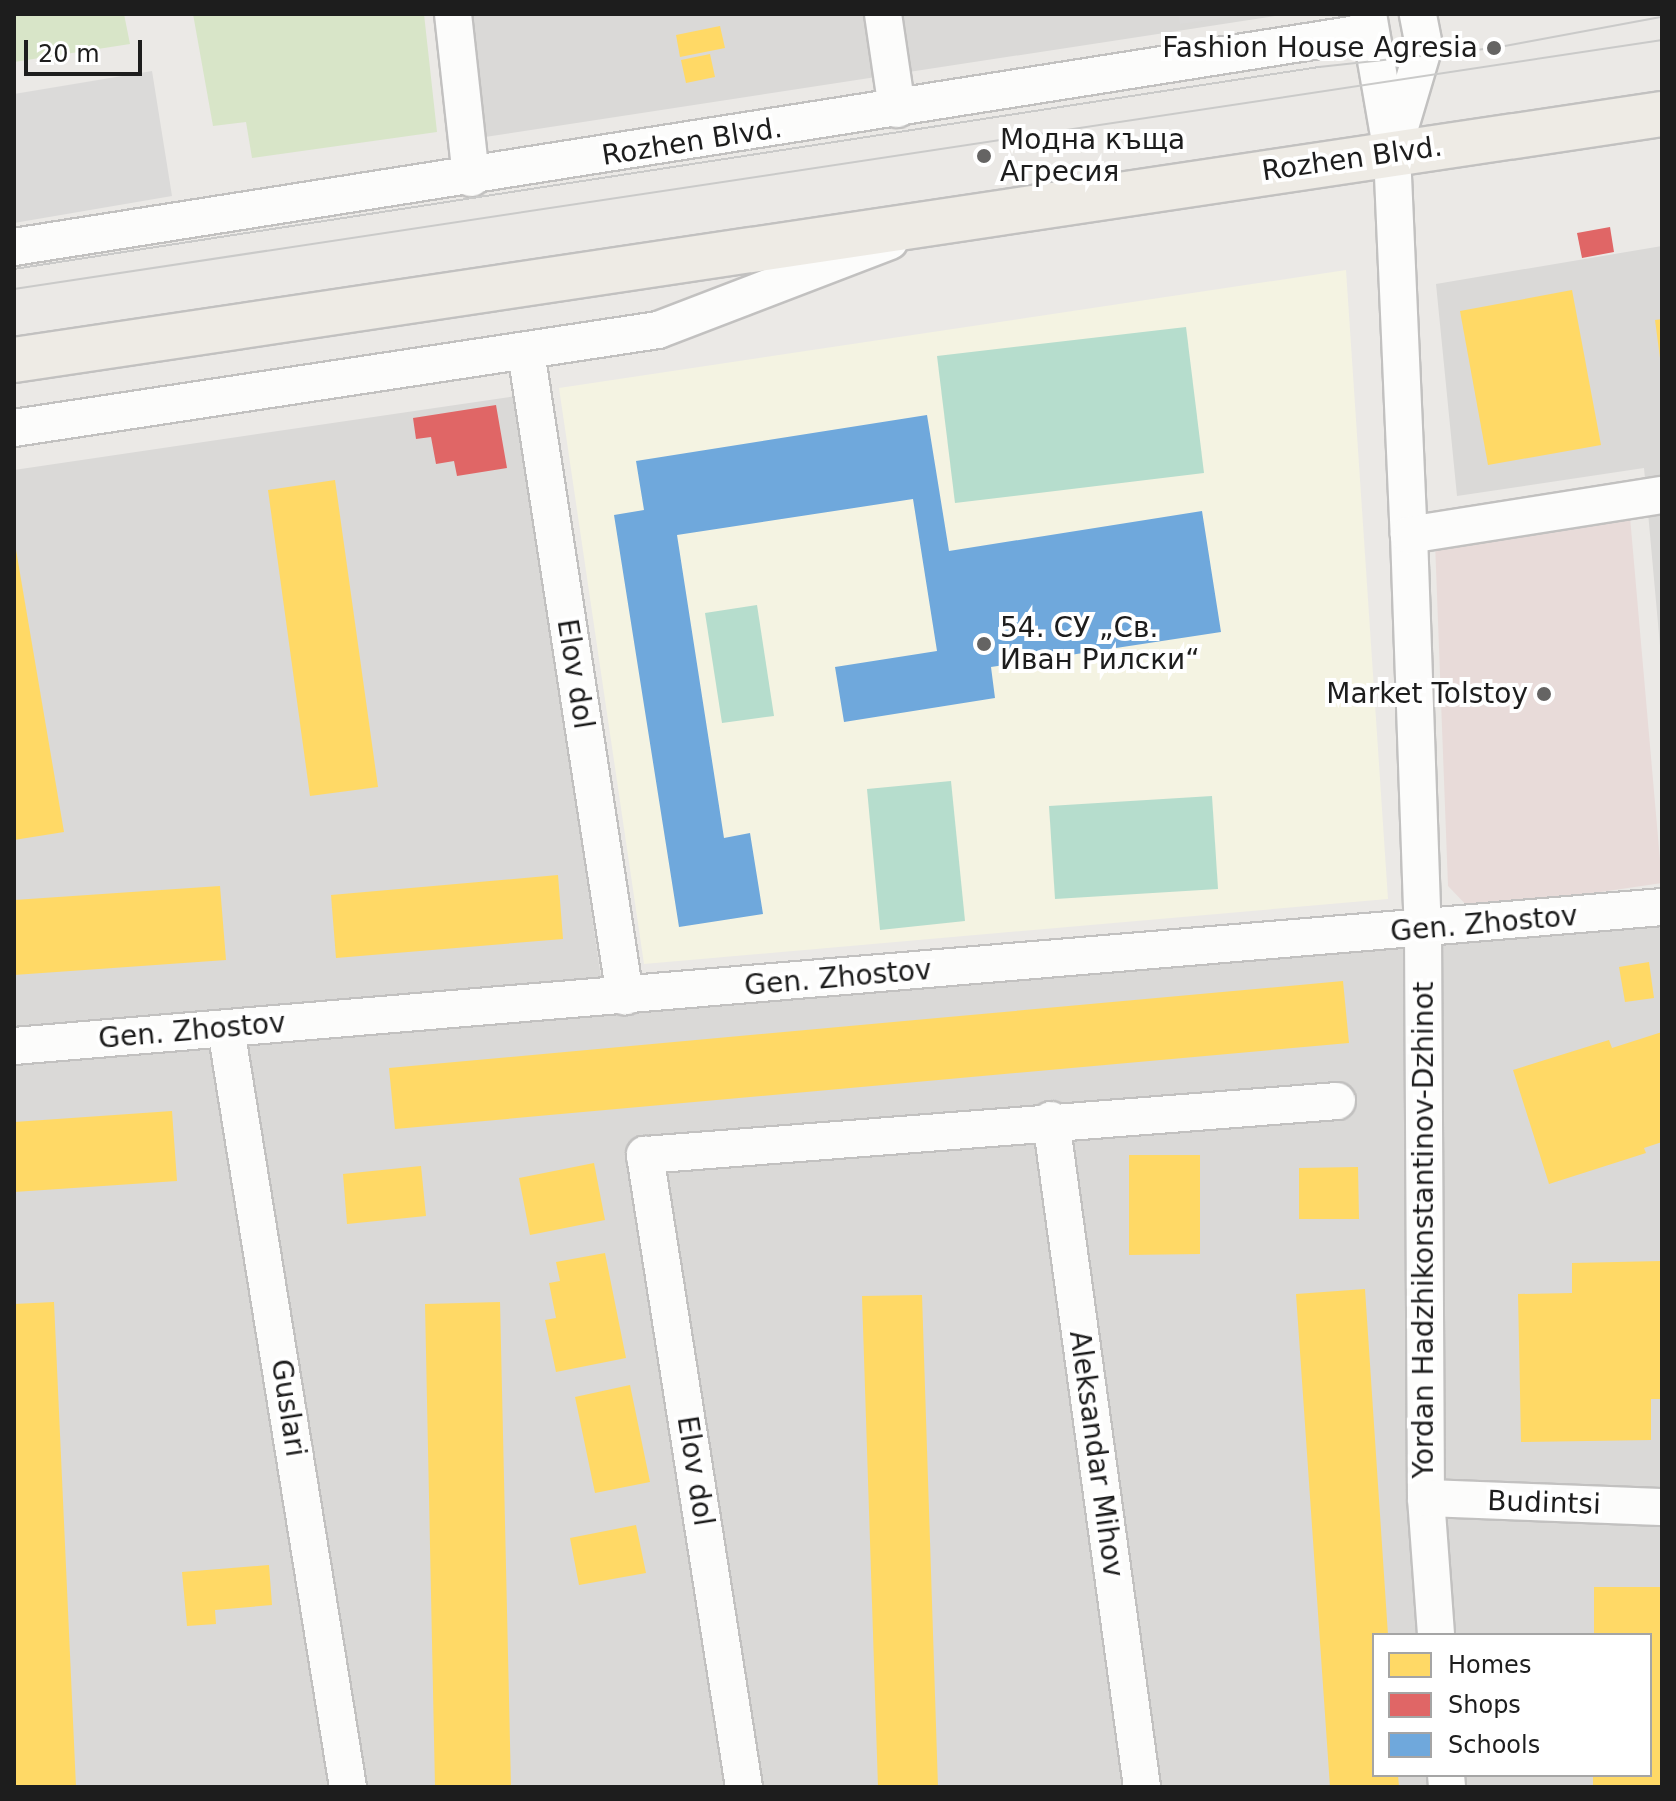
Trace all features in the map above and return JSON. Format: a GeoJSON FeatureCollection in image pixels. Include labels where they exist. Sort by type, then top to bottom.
{"type":"FeatureCollection","features":[{"type":"Feature","properties":{"kind":"main road","name":"Rozhen Blvd."},"geometry":{"type":"LineString","coordinates":[[14,360],[1662,114]]}},
{"type":"Feature","properties":{"kind":"street"},"geometry":{"type":"LineString","coordinates":[[453,14],[471,178]]}},
{"type":"Feature","properties":{"kind":"street"},"geometry":{"type":"LineString","coordinates":[[883,14],[897,109]]}},
{"type":"Feature","properties":{"kind":"street"},"geometry":{"type":"LineString","coordinates":[[1392,153],[1424,46],[1418,14]]}},
{"type":"Feature","properties":{"kind":"street"},"geometry":{"type":"LineString","coordinates":[[1369,23],[1392,153]]}},
{"type":"Feature","properties":{"kind":"street","name":"Rozhen Blvd."},"geometry":{"type":"LineString","coordinates":[[14,247],[897,109],[1369,23]]}},
{"type":"Feature","properties":{"kind":"street","name":"Yordan Hadzhikonstantinov-Dzhinot"},"geometry":{"type":"LineString","coordinates":[[1392,153],[1423,930],[1426,1498],[1436,1633]]}},
{"type":"Feature","properties":{"kind":"street","name":"Rozhen Blvd."},"geometry":{"type":"LineString","coordinates":[[14,428],[658,330],[948,219]]}},
{"type":"Feature","properties":{"kind":"street","name":"Elov dol"},"geometry":{"type":"LineString","coordinates":[[526,352],[625,996]]}},
{"type":"Feature","properties":{"kind":"street"},"geometry":{"type":"LineString","coordinates":[[1409,535],[1662,495]]}},
{"type":"Feature","properties":{"kind":"street","name":"Gen. Zhostov"},"geometry":{"type":"LineString","coordinates":[[14,1046],[1423,930],[1662,907]]}},
{"type":"Feature","properties":{"kind":"street","name":"Guslari"},"geometry":{"type":"LineString","coordinates":[[226,1029],[348,1787]]}},
{"type":"Feature","properties":{"kind":"street"},"geometry":{"type":"LineString","coordinates":[[1051,1120],[1337,1101]]}},
{"type":"Feature","properties":{"kind":"street","name":"Elov dol"},"geometry":{"type":"LineString","coordinates":[[744,1787],[645,1155],[1051,1120]]}},
{"type":"Feature","properties":{"kind":"street","name":"Aleksandar Mihov"},"geometry":{"type":"LineString","coordinates":[[1051,1120],[1142,1787]]}},
{"type":"Feature","properties":{"kind":"street","name":"Budintsi"},"geometry":{"type":"LineString","coordinates":[[1426,1498],[1662,1507]]}},
{"type":"Feature","properties":{"kind":"shaded area"},"geometry":{"type":"Polygon","coordinates":[[[472,14],[1288,14],[485,137],[472,14]]]}},
{"type":"Feature","properties":{"kind":"shaded area"},"geometry":{"type":"Polygon","coordinates":[[[1178,14],[1252,14],[1180,24],[1178,14]]]}},
{"type":"Feature","properties":{"kind":"shaded area"},"geometry":{"type":"Polygon","coordinates":[[[152,71],[172,196],[14,223],[14,94],[152,71]]]}},
{"type":"Feature","properties":{"kind":"shaded area"},"geometry":{"type":"Polygon","coordinates":[[[1662,246],[1662,668],[1644,468],[1457,496],[1436,284],[1662,246]]]}},
{"type":"Feature","properties":{"kind":"shaded area","name":"54. СУ „Св. Иван Рилски“"},"geometry":{"type":"Polygon","coordinates":[[[1346,270],[1388,899],[644,964],[559,388],[1346,270]]]}},
{"type":"Feature","properties":{"kind":"shaded area"},"geometry":{"type":"Polygon","coordinates":[[[516,396],[606,1011],[1662,916],[1662,1787],[14,1787],[14,470],[516,396]]]}},
{"type":"Feature","properties":{"kind":"shaded area","name":"Market Tolstoy"},"geometry":{"type":"Polygon","coordinates":[[[1630,517],[1662,883],[1472,911],[1448,886],[1435,542],[1630,517]]]}},
{"type":"Feature","properties":{"kind":"green space"},"geometry":{"type":"Polygon","coordinates":[[[14,14],[124,14],[130,44],[14,62],[14,14]]]}},
{"type":"Feature","properties":{"kind":"green space"},"geometry":{"type":"Polygon","coordinates":[[[193,14],[424,14],[437,132],[252,158],[246,122],[213,126],[193,14]]]}},
{"type":"Feature","properties":{"kind":"green space"},"geometry":{"type":"Polygon","coordinates":[[[1186,327],[1204,473],[955,503],[937,356],[1186,327]]]}},
{"type":"Feature","properties":{"kind":"green space"},"geometry":{"type":"Polygon","coordinates":[[[757,605],[774,716],[722,723],[705,613],[757,605]]]}},
{"type":"Feature","properties":{"kind":"green space"},"geometry":{"type":"Polygon","coordinates":[[[951,781],[965,921],[880,930],[867,789],[951,781]]]}},
{"type":"Feature","properties":{"kind":"green space"},"geometry":{"type":"Polygon","coordinates":[[[1212,796],[1218,889],[1055,899],[1049,806],[1212,796]]]}},
{"type":"Feature","properties":{"kind":"building: Homes"},"geometry":{"type":"Polygon","coordinates":[[[720,26],[725,48],[680,57],[676,35],[720,26]]]}},
{"type":"Feature","properties":{"kind":"building: Homes"},"geometry":{"type":"Polygon","coordinates":[[[710,54],[715,77],[686,83],[681,60],[710,54]]]}},
{"type":"Feature","properties":{"kind":"building: Homes"},"geometry":{"type":"Polygon","coordinates":[[[1572,290],[1601,445],[1488,465],[1460,311],[1572,290]]]}},
{"type":"Feature","properties":{"kind":"building: Homes"},"geometry":{"type":"Polygon","coordinates":[[[1662,319],[1662,357],[1660,358],[1655,320],[1662,319]]]}},
{"type":"Feature","properties":{"kind":"building: Homes"},"geometry":{"type":"Polygon","coordinates":[[[335,480],[378,787],[310,796],[268,490],[335,480]]]}},
{"type":"Feature","properties":{"kind":"building: Homes"},"geometry":{"type":"Polygon","coordinates":[[[14,538],[64,832],[14,840],[14,538]]]}},
{"type":"Feature","properties":{"kind":"building: Homes"},"geometry":{"type":"Polygon","coordinates":[[[558,875],[563,939],[336,958],[331,895],[558,875]]]}},
{"type":"Feature","properties":{"kind":"building: Homes"},"geometry":{"type":"Polygon","coordinates":[[[220,886],[226,960],[14,975],[14,900],[220,886]]]}},
{"type":"Feature","properties":{"kind":"building: Homes"},"geometry":{"type":"Polygon","coordinates":[[[1649,962],[1654,998],[1625,1002],[1619,967],[1649,962]]]}},
{"type":"Feature","properties":{"kind":"building: Homes"},"geometry":{"type":"Polygon","coordinates":[[[1343,981],[1349,1043],[395,1129],[389,1068],[1343,981]]]}},
{"type":"Feature","properties":{"kind":"building: Homes"},"geometry":{"type":"Polygon","coordinates":[[[1662,1032],[1662,1142],[1644,1148],[1646,1153],[1549,1184],[1513,1070],[1609,1040],[1612,1048],[1662,1032]]]}},
{"type":"Feature","properties":{"kind":"building: Homes"},"geometry":{"type":"Polygon","coordinates":[[[172,1111],[177,1181],[14,1192],[14,1122],[172,1111]]]}},
{"type":"Feature","properties":{"kind":"building: Homes"},"geometry":{"type":"Polygon","coordinates":[[[1129,1155],[1200,1155],[1200,1254],[1129,1255],[1129,1155]]]}},
{"type":"Feature","properties":{"kind":"building: Homes"},"geometry":{"type":"Polygon","coordinates":[[[594,1163],[605,1220],[530,1235],[519,1178],[594,1163]]]}},
{"type":"Feature","properties":{"kind":"building: Homes"},"geometry":{"type":"Polygon","coordinates":[[[421,1166],[426,1216],[347,1224],[343,1174],[421,1166]]]}},
{"type":"Feature","properties":{"kind":"building: Homes"},"geometry":{"type":"Polygon","coordinates":[[[1358,1167],[1359,1219],[1299,1219],[1299,1168],[1358,1167]]]}},
{"type":"Feature","properties":{"kind":"building: Homes"},"geometry":{"type":"Polygon","coordinates":[[[605,1253],[626,1358],[556,1372],[545,1320],[556,1318],[549,1283],[560,1281],[556,1262],[605,1253]]]}},
{"type":"Feature","properties":{"kind":"building: Homes"},"geometry":{"type":"Polygon","coordinates":[[[1662,1261],[1662,1399],[1651,1399],[1651,1440],[1521,1442],[1518,1294],[1572,1293],[1572,1263],[1662,1261]]]}},
{"type":"Feature","properties":{"kind":"building: Homes"},"geometry":{"type":"Polygon","coordinates":[[[1365,1289],[1388,1633],[1372,1633],[1372,1777],[1398,1777],[1399,1787],[1330,1787],[1296,1294],[1365,1289]]]}},
{"type":"Feature","properties":{"kind":"building: Homes"},"geometry":{"type":"Polygon","coordinates":[[[922,1295],[938,1787],[878,1787],[862,1296],[922,1295]]]}},
{"type":"Feature","properties":{"kind":"building: Homes"},"geometry":{"type":"Polygon","coordinates":[[[54,1302],[76,1787],[14,1787],[14,1304],[54,1302]]]}},
{"type":"Feature","properties":{"kind":"building: Homes"},"geometry":{"type":"Polygon","coordinates":[[[500,1302],[511,1787],[435,1787],[425,1304],[500,1302]]]}},
{"type":"Feature","properties":{"kind":"building: Homes"},"geometry":{"type":"Polygon","coordinates":[[[630,1385],[650,1482],[595,1493],[575,1397],[630,1385]]]}},
{"type":"Feature","properties":{"kind":"building: Homes"},"geometry":{"type":"Polygon","coordinates":[[[636,1525],[646,1573],[579,1585],[570,1538],[636,1525]]]}},
{"type":"Feature","properties":{"kind":"building: Homes"},"geometry":{"type":"Polygon","coordinates":[[[269,1565],[272,1605],[215,1610],[216,1624],[187,1626],[182,1572],[269,1565]]]}},
{"type":"Feature","properties":{"kind":"building: Homes"},"geometry":{"type":"Polygon","coordinates":[[[1594,1587],[1662,1587],[1662,1787],[1593,1787],[1593,1777],[1652,1777],[1652,1633],[1594,1633],[1594,1587]]]}},
{"type":"Feature","properties":{"kind":"building: Shops"},"geometry":{"type":"Polygon","coordinates":[[[1610,227],[1614,252],[1582,258],[1577,233],[1610,227]]]}},
{"type":"Feature","properties":{"kind":"building: Shops"},"geometry":{"type":"Polygon","coordinates":[[[496,405],[507,468],[457,476],[454,461],[436,464],[431,437],[416,439],[413,418],[496,405]]]}},
{"type":"Feature","properties":{"kind":"building: Schools"},"geometry":{"type":"Polygon","coordinates":[[[927,415],[949,551],[1202,511],[1221,632],[991,667],[995,698],[844,722],[835,667],[937,651],[913,499],[677,535],[724,838],[750,833],[763,914],[679,927],[614,515],[644,510],[636,461],[927,415]]]}},
{"type":"Feature","properties":{"kind":"tram line"},"geometry":{"type":"LineString","coordinates":[[14,269],[1319,67],[1494,48],[1662,17]]}},
{"type":"Feature","properties":{"kind":"tram line"},"geometry":{"type":"LineString","coordinates":[[14,289],[1662,40]]}},
{"type":"Feature","properties":{"kind":"place","name":"Fashion House Agresia"},"geometry":{"type":"Point","coordinates":[1494,48]}},
{"type":"Feature","properties":{"kind":"place","name":"Модна къща Агресия"},"geometry":{"type":"Point","coordinates":[984,156]}},
{"type":"Feature","properties":{"kind":"place","name":"54. СУ „Св. Иван Рилски“"},"geometry":{"type":"Point","coordinates":[984,644]}},
{"type":"Feature","properties":{"kind":"place","name":"Market Tolstoy"},"geometry":{"type":"Point","coordinates":[1544,694]}}]}
